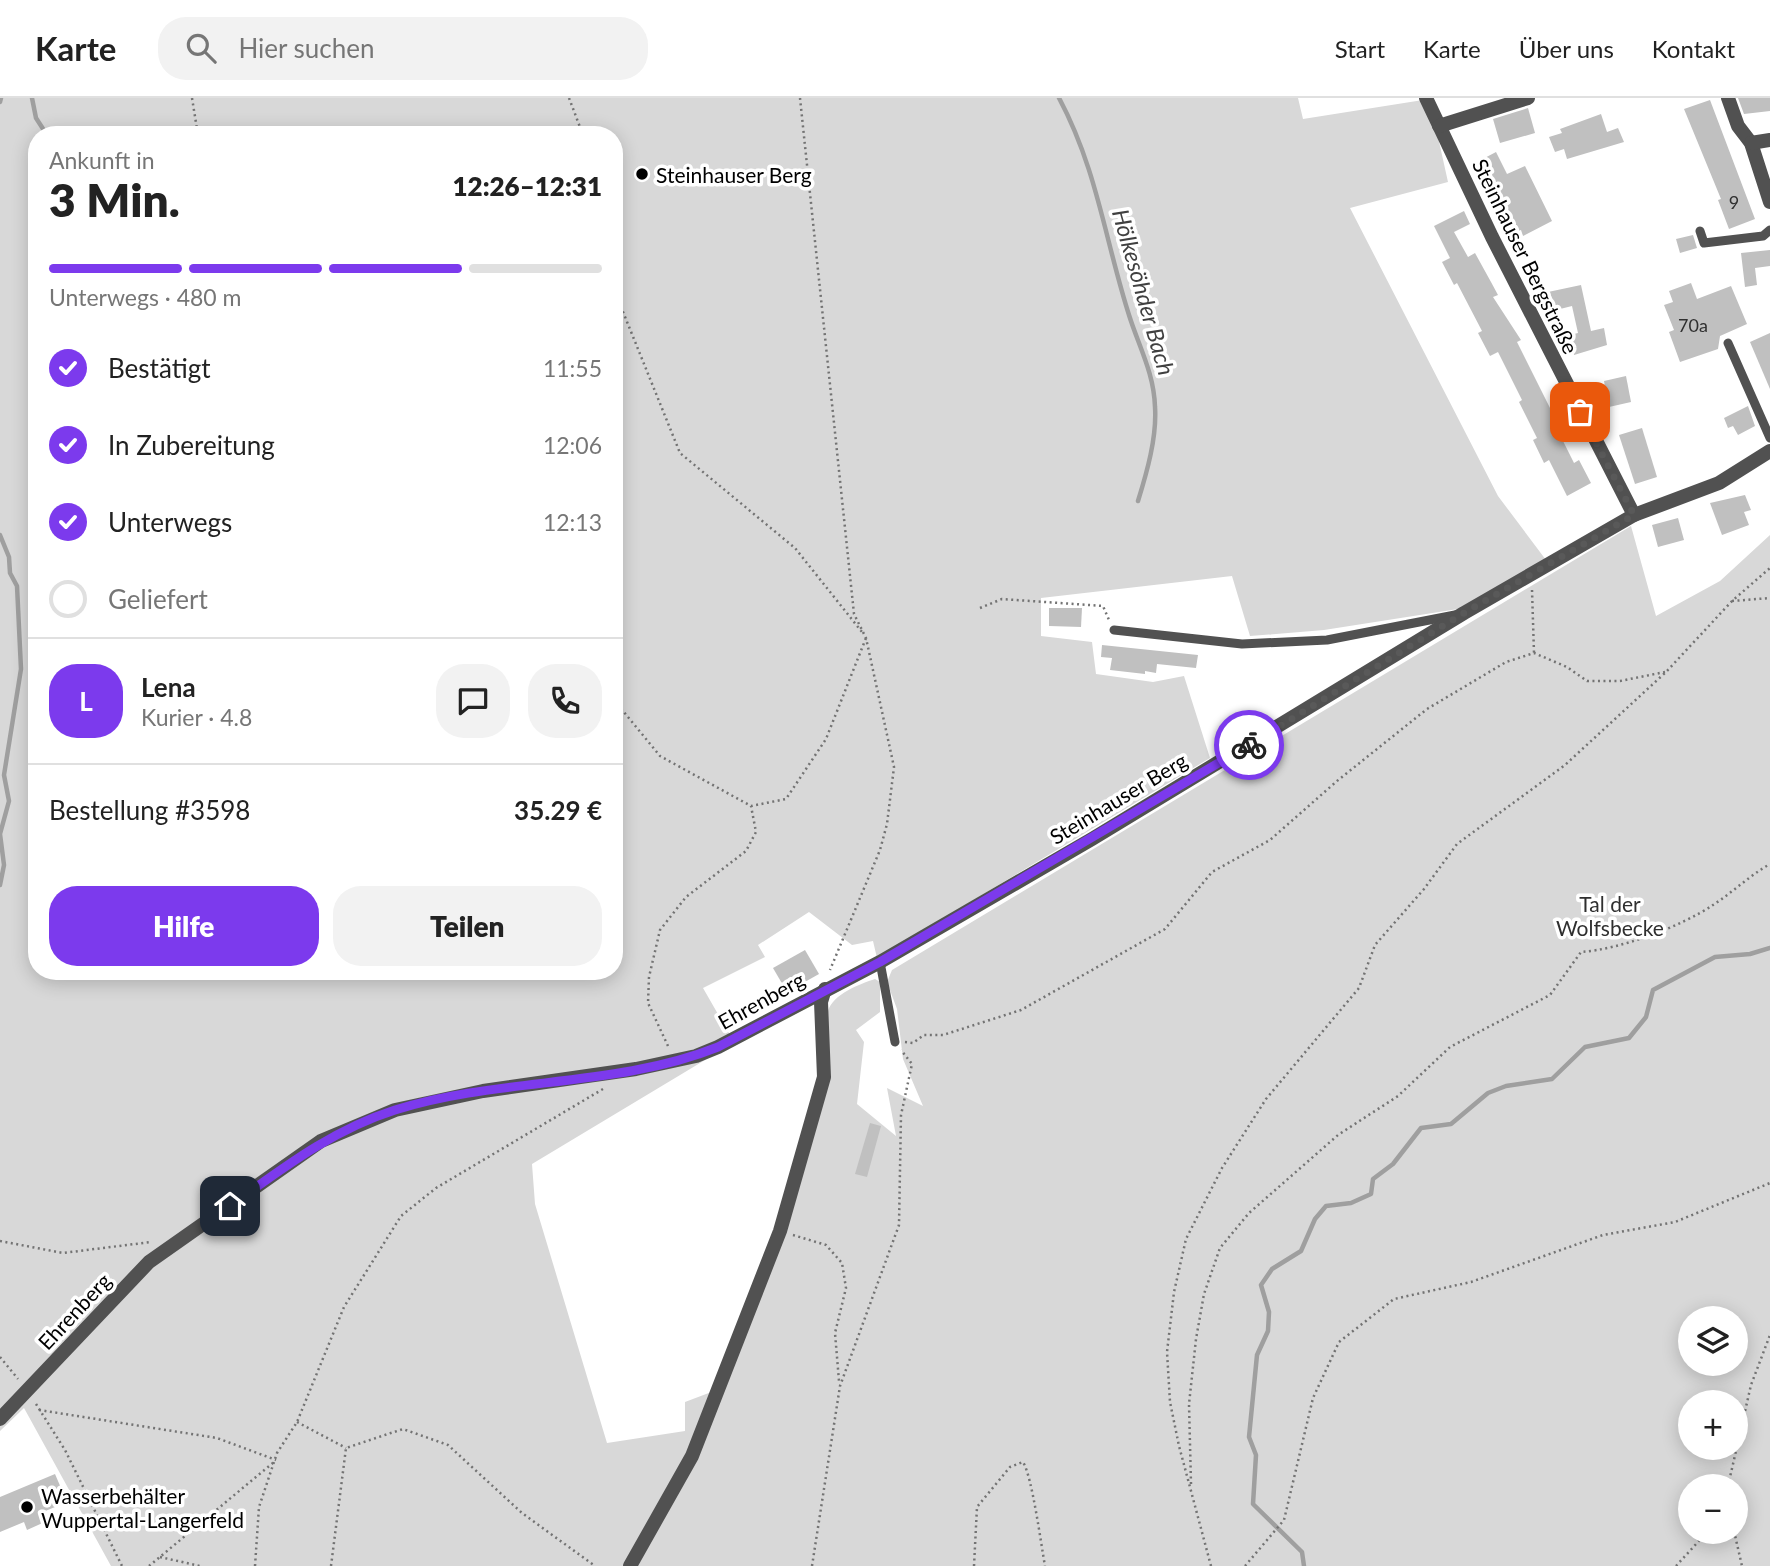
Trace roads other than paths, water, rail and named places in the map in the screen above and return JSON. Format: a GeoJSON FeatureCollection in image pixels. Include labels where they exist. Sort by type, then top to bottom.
{"type":"FeatureCollection","features":[{"type":"Feature","properties":{"kind":"street","name":"Steinhauser Bergstraße"},"geometry":{"type":"LineString","coordinates":[[1426,98],[1633,515]]}},
{"type":"Feature","properties":{"kind":"street"},"geometry":{"type":"LineString","coordinates":[[1439,127],[1528,98]]}},
{"type":"Feature","properties":{"kind":"street"},"geometry":{"type":"LineString","coordinates":[[1728,98],[1738,126],[1751,143],[1770,202]]}},
{"type":"Feature","properties":{"kind":"street"},"geometry":{"type":"LineString","coordinates":[[1751,143],[1770,140]]}},
{"type":"Feature","properties":{"kind":"street","name":"Steinhauser Berg"},"geometry":{"type":"LineString","coordinates":[[825,989],[880,962],[1633,515],[1719,483],[1770,451]]}},
{"type":"Feature","properties":{"kind":"street","name":"Ehrenberg"},"geometry":{"type":"LineString","coordinates":[[0,1419],[149,1262],[321,1141],[395,1110],[483,1091],[674,1061],[718,1047],[825,989]]}},
{"type":"Feature","properties":{"kind":"street","name":"Ehrenberg"},"geometry":{"type":"LineString","coordinates":[[630,1566],[692,1456],[779,1231],[824,1077],[821,1002],[825,989]]}},
{"type":"Feature","properties":{"kind":"lane"},"geometry":{"type":"LineString","coordinates":[[1700,231],[1704,243],[1763,236],[1770,230]]}},
{"type":"Feature","properties":{"kind":"lane"},"geometry":{"type":"LineString","coordinates":[[1728,343],[1770,438]]}},
{"type":"Feature","properties":{"kind":"lane","name":"Steinhauser Berg"},"geometry":{"type":"LineString","coordinates":[[1114,630],[1242,644],[1327,640],[1464,613]]}},
{"type":"Feature","properties":{"kind":"lane"},"geometry":{"type":"LineString","coordinates":[[880,962],[895,1042]]}},
{"type":"Feature","properties":{"kind":"waterway"},"geometry":{"type":"LineString","coordinates":[[0,102],[1,98]]}},
{"type":"Feature","properties":{"kind":"waterway"},"geometry":{"type":"LineString","coordinates":[[32,98],[36,118],[41,126]]}},
{"type":"Feature","properties":{"kind":"waterway","name":"Hölkesöhder Bach"},"geometry":{"type":"LineString","coordinates":[[1059,98],[1092,178],[1121,287],[1152,383],[1155,407],[1153,442],[1138,501]]}},
{"type":"Feature","properties":{"kind":"waterway"},"geometry":{"type":"LineString","coordinates":[[0,535],[9,557],[10,573],[17,586],[21,669],[4,775],[9,801],[0,834],[4,865],[0,885]]}},
{"type":"Feature","properties":{"kind":"waterway"},"geometry":{"type":"LineString","coordinates":[[1304,1566],[1302,1552],[1253,1504],[1256,1455],[1249,1437],[1257,1355],[1268,1331],[1269,1312],[1261,1285],[1272,1269],[1301,1251],[1315,1219],[1326,1206],[1351,1203],[1371,1194],[1373,1179],[1393,1164],[1421,1128],[1451,1124],[1488,1093],[1506,1086],[1552,1079],[1585,1047],[1629,1038],[1646,1017],[1653,990],[1715,957],[1750,954],[1770,948]]}},
{"type":"Feature","properties":{"kind":"place","name":"Steinhauser Berg"},"geometry":{"type":"Point","coordinates":[642,174]}},
{"type":"Feature","properties":{"kind":"place","name":"Wasserbehälter Wuppertal-Langerfeld"},"geometry":{"type":"Point","coordinates":[27,1507]}},
{"type":"Feature","properties":{"kind":"park label","name":"Tal der Wolfsbecke"},"geometry":{"type":"Point","coordinates":[1610,915]}}]}
